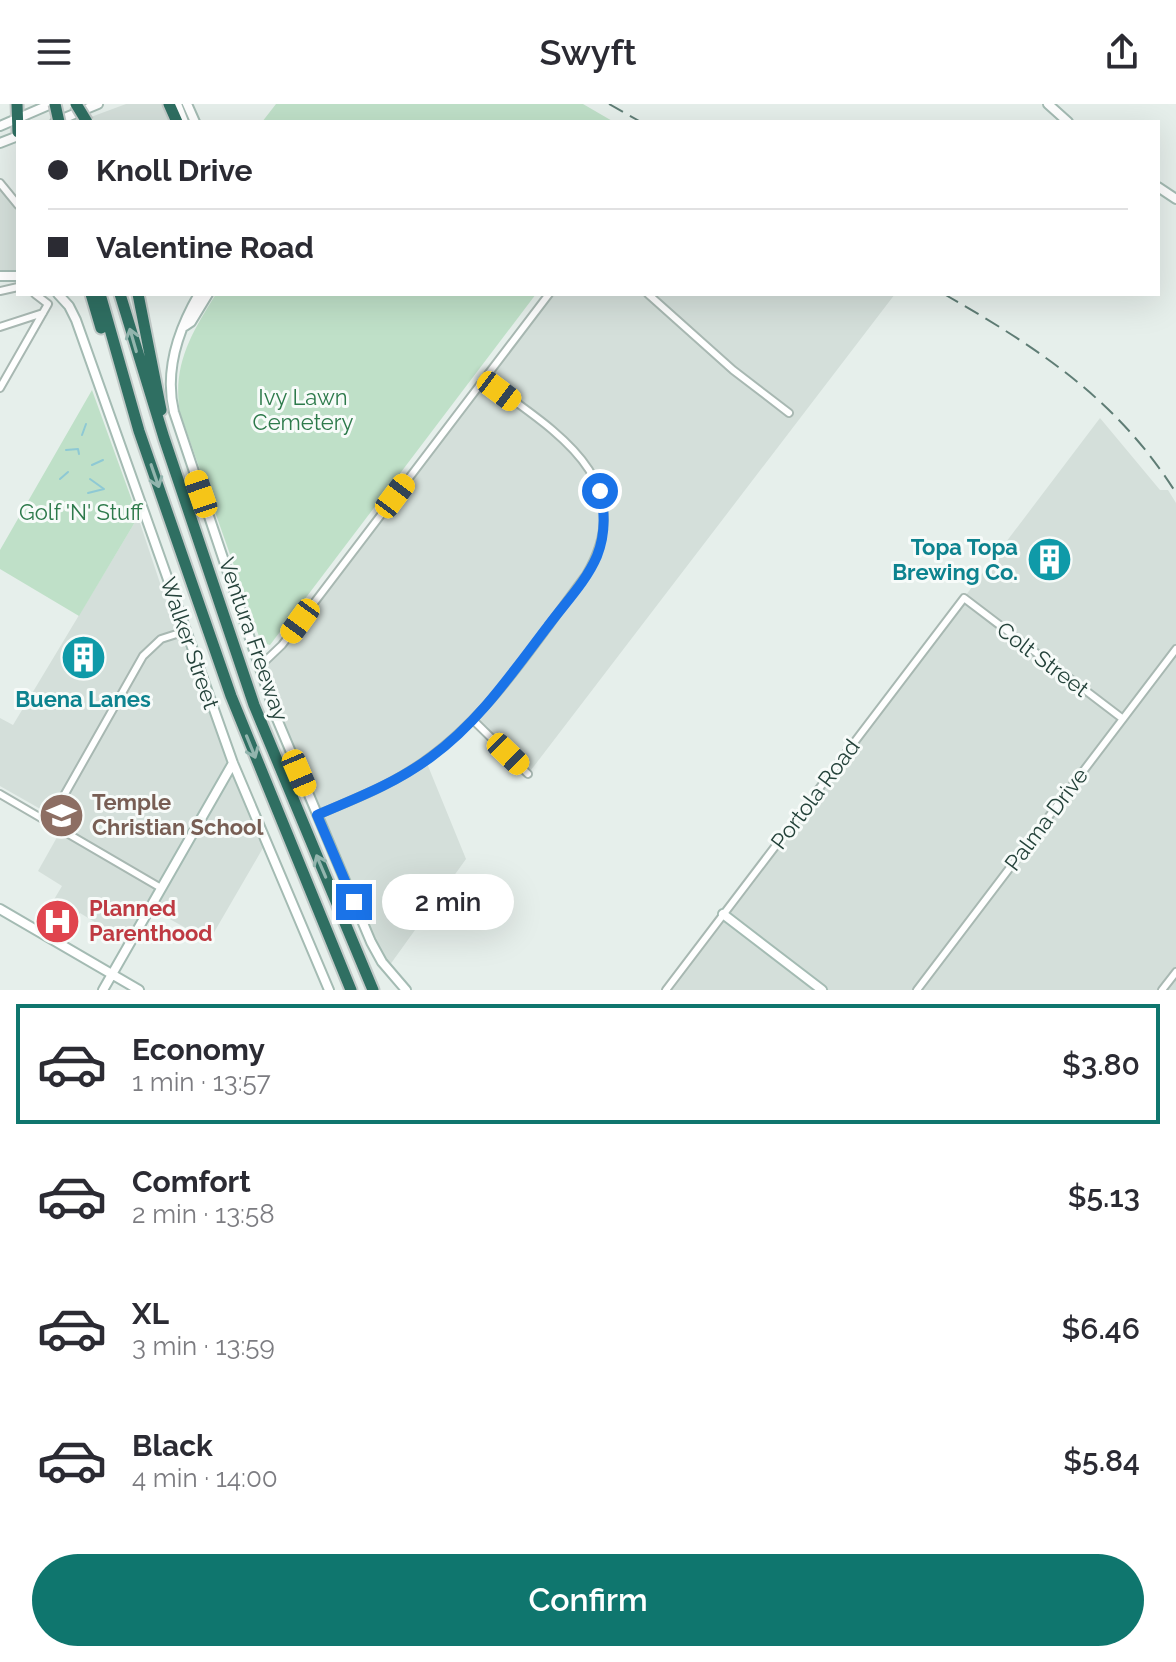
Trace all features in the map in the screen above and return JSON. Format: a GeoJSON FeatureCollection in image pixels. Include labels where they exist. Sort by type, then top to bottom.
{"type":"FeatureCollection","features":[{"type":"Feature","properties":{"kind":"highway"},"geometry":{"type":"LineString","coordinates":[[16,118],[17,104]]}},
{"type":"Feature","properties":{"kind":"highway"},"geometry":{"type":"LineString","coordinates":[[92,296],[139,431]]}},
{"type":"Feature","properties":{"kind":"highway","name":"Ventura Freeway"},"geometry":{"type":"LineString","coordinates":[[101,296],[139,431],[231,696],[351,990]]}},
{"type":"Feature","properties":{"kind":"highway","name":"Ventura Freeway"},"geometry":{"type":"LineString","coordinates":[[121,296],[164,438],[254,705],[373,990]]}},
{"type":"Feature","properties":{"kind":"highway"},"geometry":{"type":"LineString","coordinates":[[138,296],[163,417],[164,438]]}},
{"type":"Feature","properties":{"kind":"street"},"geometry":{"type":"LineString","coordinates":[[0,126],[53,104]]}},
{"type":"Feature","properties":{"kind":"street"},"geometry":{"type":"LineString","coordinates":[[61,120],[98,104]]}},
{"type":"Feature","properties":{"kind":"street"},"geometry":{"type":"LineString","coordinates":[[1048,104],[1066,120]]}},
{"type":"Feature","properties":{"kind":"street"},"geometry":{"type":"LineString","coordinates":[[0,183],[16,203]]}},
{"type":"Feature","properties":{"kind":"street"},"geometry":{"type":"LineString","coordinates":[[0,388],[48,304],[38,296]]}},
{"type":"Feature","properties":{"kind":"street","name":"Walker Street"},"geometry":{"type":"LineString","coordinates":[[60,296],[76,320],[233,763],[329,990]]}},
{"type":"Feature","properties":{"kind":"street"},"geometry":{"type":"LineString","coordinates":[[198,296],[185,319],[170,369],[171,398],[277,719],[366,931],[382,962],[406,990]]}},
{"type":"Feature","properties":{"kind":"street"},"geometry":{"type":"LineString","coordinates":[[185,326],[191,322],[207,296]]}},
{"type":"Feature","properties":{"kind":"street"},"geometry":{"type":"LineString","coordinates":[[260,666],[282,645],[547,296]]}},
{"type":"Feature","properties":{"kind":"street"},"geometry":{"type":"LineString","coordinates":[[650,296],[733,370],[789,413]]}},
{"type":"Feature","properties":{"kind":"street"},"geometry":{"type":"LineString","coordinates":[[0,327],[43,313]]}},
{"type":"Feature","properties":{"kind":"street"},"geometry":{"type":"LineString","coordinates":[[317,815],[400,778],[440,750],[473,720],[586,575],[599,550],[603,525],[600,491],[585,461],[564,440],[484,379]]}},
{"type":"Feature","properties":{"kind":"street","name":"Colt Street"},"geometry":{"type":"LineString","coordinates":[[964,598],[1123,719]]}},
{"type":"Feature","properties":{"kind":"street","name":"Portola Road"},"geometry":{"type":"LineString","coordinates":[[666,990],[964,598]]}},
{"type":"Feature","properties":{"kind":"street"},"geometry":{"type":"LineString","coordinates":[[49,822],[143,656],[161,639],[179,636],[186,631]]}},
{"type":"Feature","properties":{"kind":"street","name":"Palma Drive"},"geometry":{"type":"LineString","coordinates":[[917,990],[1176,649]]}},
{"type":"Feature","properties":{"kind":"street"},"geometry":{"type":"LineString","coordinates":[[473,720],[528,774]]}},
{"type":"Feature","properties":{"kind":"street"},"geometry":{"type":"LineString","coordinates":[[103,990],[233,763]]}},
{"type":"Feature","properties":{"kind":"street"},"geometry":{"type":"LineString","coordinates":[[0,794],[161,888]]}},
{"type":"Feature","properties":{"kind":"street"},"geometry":{"type":"LineString","coordinates":[[0,909],[139,990]]}},
{"type":"Feature","properties":{"kind":"street"},"geometry":{"type":"LineString","coordinates":[[723,914],[822,990]]}},
{"type":"Feature","properties":{"kind":"street"},"geometry":{"type":"LineString","coordinates":[[1162,990],[1176,972]]}},
{"type":"Feature","properties":{"kind":"shaded area"},"geometry":{"type":"Polygon","coordinates":[[[126,104],[165,104],[171,120],[92,120],[91,117],[126,104]]]}},
{"type":"Feature","properties":{"kind":"shaded area"},"geometry":{"type":"Polygon","coordinates":[[[0,183],[16,203],[16,276],[0,276],[0,183]]]}},
{"type":"Feature","properties":{"kind":"shaded area"},"geometry":{"type":"Polygon","coordinates":[[[547,296],[893,296],[528,774],[473,721],[426,761],[466,859],[387,969],[376,952],[260,666],[271,658],[547,296]]]}},
{"type":"Feature","properties":{"kind":"shaded area"},"geometry":{"type":"Polygon","coordinates":[[[1100,418],[1160,490],[1168,490],[1176,503],[1176,990],[667,990],[1100,418]]]}},
{"type":"Feature","properties":{"kind":"shaded area"},"geometry":{"type":"Polygon","coordinates":[[[138,517],[180,643],[185,647],[209,696],[267,841],[209,941],[150,908],[129,943],[80,913],[61,944],[36,930],[62,886],[38,871],[65,823],[0,786],[0,718],[13,725],[138,517]]]}},
{"type":"Feature","properties":{"kind":"green space"},"geometry":{"type":"Polygon","coordinates":[[[276,104],[583,104],[611,120],[264,120],[276,104]]]}},
{"type":"Feature","properties":{"kind":"green space","name":"Ivy Lawn Cemetery"},"geometry":{"type":"Polygon","coordinates":[[[215,296],[534,296],[270,645],[261,642],[180,413],[181,365],[215,296]]]}},
{"type":"Feature","properties":{"kind":"green space","name":"Golf 'N' Stuff"},"geometry":{"type":"Polygon","coordinates":[[[92,390],[138,517],[79,616],[0,569],[0,550],[92,390]]]}},
{"type":"Feature","properties":{"kind":"waterway"},"geometry":{"type":"LineString","coordinates":[[82,435],[86,424]]}},
{"type":"Feature","properties":{"kind":"waterway"},"geometry":{"type":"LineString","coordinates":[[66,450],[78,449],[79,454]]}},
{"type":"Feature","properties":{"kind":"waterway"},"geometry":{"type":"LineString","coordinates":[[92,465],[103,460]]}},
{"type":"Feature","properties":{"kind":"waterway"},"geometry":{"type":"LineString","coordinates":[[60,479],[68,472]]}},
{"type":"Feature","properties":{"kind":"waterway"},"geometry":{"type":"LineString","coordinates":[[88,493],[104,489],[90,479]]}},
{"type":"Feature","properties":{"kind":"railway"},"geometry":{"type":"LineString","coordinates":[[609,104],[637,120]]}},
{"type":"Feature","properties":{"kind":"railway"},"geometry":{"type":"LineString","coordinates":[[947,296],[1012,335],[1073,378],[1128,430],[1176,493]]}},
{"type":"Feature","properties":{"kind":"place","name":"Topa Topa Brewing Co."},"geometry":{"type":"Point","coordinates":[1049,560]}},
{"type":"Feature","properties":{"kind":"place","name":"Buena Lanes"},"geometry":{"type":"Point","coordinates":[83,658]}},
{"type":"Feature","properties":{"kind":"place","name":"Temple Christian School"},"geometry":{"type":"Point","coordinates":[61,815]}},
{"type":"Feature","properties":{"kind":"place","name":"Planned Parenthood"},"geometry":{"type":"Point","coordinates":[58,921]}},
{"type":"Feature","properties":{"kind":"route"},"geometry":{"type":"LineString","coordinates":[[354,902],[317,815],[386,785],[413,769],[440,750],[485,708],[592,565],[603,534],[600,491]]}}]}
